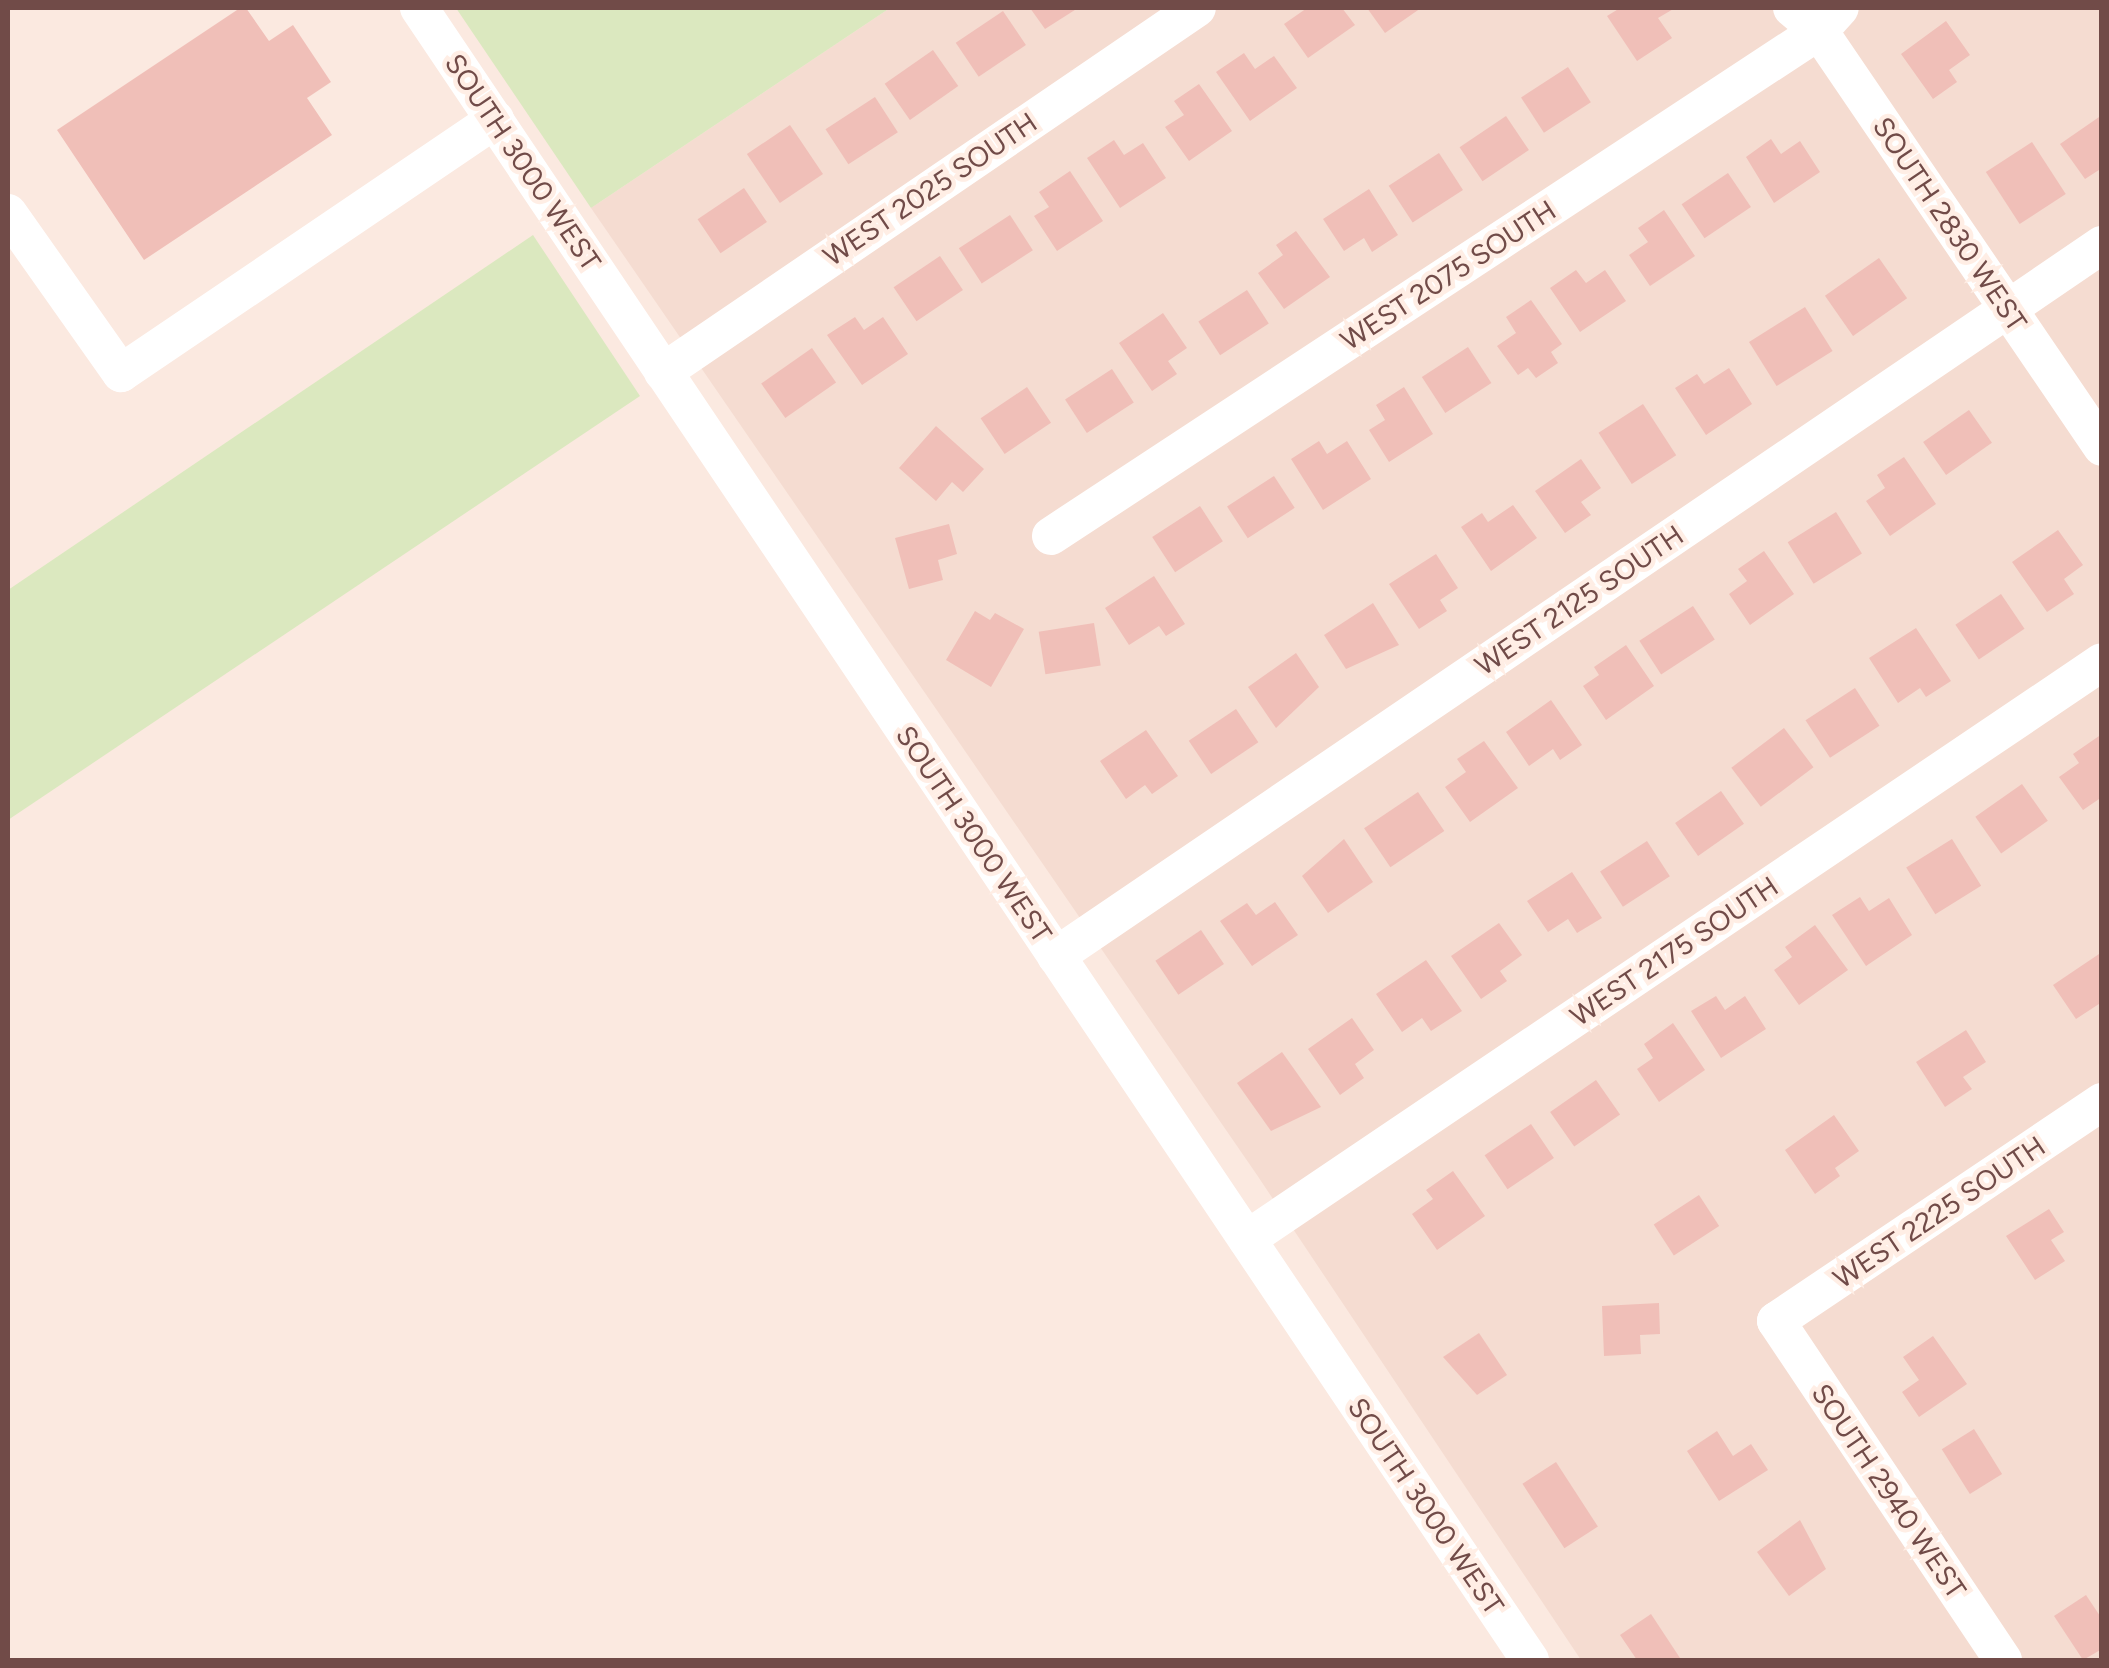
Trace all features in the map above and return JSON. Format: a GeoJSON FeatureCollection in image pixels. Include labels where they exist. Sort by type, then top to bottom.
{"type":"FeatureCollection","features":[{"type":"Feature","properties":{"kind":"street","name":"SOUTH 3000 WEST"},"geometry":{"type":"LineString","coordinates":[[420,8],[1530,1660]]}},
{"type":"Feature","properties":{"kind":"street","name":"WEST 2025 SOUTH"},"geometry":{"type":"LineString","coordinates":[[664,372],[1197,8]]}},
{"type":"Feature","properties":{"kind":"street","name":"SOUTH 2830 WEST"},"geometry":{"type":"LineString","coordinates":[[1817,15],[2102,446]]}},
{"type":"Feature","properties":{"kind":"street","name":"WEST 2075 SOUTH"},"geometry":{"type":"LineString","coordinates":[[1051,536],[1817,15]]}},
{"type":"Feature","properties":{"kind":"street"},"geometry":{"type":"LineString","coordinates":[[8,214],[120,373],[495,120]]}},
{"type":"Feature","properties":{"kind":"street","name":"WEST 2125 SOUTH"},"geometry":{"type":"LineString","coordinates":[[1056,956],[2102,245]]}},
{"type":"Feature","properties":{"kind":"street","name":"WEST 2175 SOUTH"},"geometry":{"type":"LineString","coordinates":[[1247,1239],[2102,662]]}},
{"type":"Feature","properties":{"kind":"street","name":"WEST 2225 SOUTH"},"geometry":{"type":"LineString","coordinates":[[1776,1321],[2098,1112]]}},
{"type":"Feature","properties":{"kind":"street","name":"SOUTH 2940 WEST"},"geometry":{"type":"LineString","coordinates":[[1776,1321],[2004,1660]]}},
{"type":"Feature","properties":{"kind":"shaded area"},"geometry":{"type":"Polygon","coordinates":[[[890,8],[2101,8],[2101,1660],[1581,1660],[1257,1175],[591,208],[890,8]]]}},
{"type":"Feature","properties":{"kind":"green space"},"geometry":{"type":"Polygon","coordinates":[[[456,8],[890,8],[591,208],[456,8]]]}},
{"type":"Feature","properties":{"kind":"green space"},"geometry":{"type":"Polygon","coordinates":[[[533,235],[640,396],[8,820],[8,590],[533,235]]]}},
{"type":"Feature","properties":{"kind":"building"},"geometry":{"type":"Polygon","coordinates":[[[240,8],[246,8],[269,41],[293,25],[331,82],[307,98],[332,135],[144,260],[57,130],[240,8]]]}},
{"type":"Feature","properties":{"kind":"building"},"geometry":{"type":"Polygon","coordinates":[[[1030,8],[1078,8],[1045,29],[1030,8]]]}},
{"type":"Feature","properties":{"kind":"building"},"geometry":{"type":"Polygon","coordinates":[[[1307,8],[1342,8],[1355,25],[1308,58],[1284,24],[1307,8]]]}},
{"type":"Feature","properties":{"kind":"building"},"geometry":{"type":"Polygon","coordinates":[[[1367,8],[1421,8],[1385,33],[1367,8]]]}},
{"type":"Feature","properties":{"kind":"building"},"geometry":{"type":"Polygon","coordinates":[[[1620,8],[1675,8],[1658,18],[1672,38],[1637,61],[1607,16],[1620,8]]]}},
{"type":"Feature","properties":{"kind":"building"},"geometry":{"type":"Polygon","coordinates":[[[1003,11],[1026,45],[979,77],[956,43],[1003,11]]]}},
{"type":"Feature","properties":{"kind":"building"},"geometry":{"type":"Polygon","coordinates":[[[1946,21],[1970,55],[1949,70],[1957,82],[1933,99],[1901,54],[1946,21]]]}},
{"type":"Feature","properties":{"kind":"building"},"geometry":{"type":"Polygon","coordinates":[[[933,50],[958,86],[910,120],[885,84],[933,50]]]}},
{"type":"Feature","properties":{"kind":"building"},"geometry":{"type":"Polygon","coordinates":[[[1244,53],[1255,69],[1274,56],[1297,88],[1250,121],[1216,72],[1244,53]]]}},
{"type":"Feature","properties":{"kind":"building"},"geometry":{"type":"Polygon","coordinates":[[[1568,67],[1591,102],[1544,133],[1521,97],[1568,67]]]}},
{"type":"Feature","properties":{"kind":"building"},"geometry":{"type":"Polygon","coordinates":[[[1199,84],[1232,131],[1189,161],[1165,127],[1184,115],[1174,101],[1199,84]]]}},
{"type":"Feature","properties":{"kind":"building"},"geometry":{"type":"Polygon","coordinates":[[[875,97],[898,132],[848,164],[826,129],[875,97]]]}},
{"type":"Feature","properties":{"kind":"building"},"geometry":{"type":"Polygon","coordinates":[[[2102,115],[2102,168],[2085,179],[2060,144],[2102,115]]]}},
{"type":"Feature","properties":{"kind":"building"},"geometry":{"type":"Polygon","coordinates":[[[1506,116],[1529,150],[1483,181],[1460,147],[1506,116]]]}},
{"type":"Feature","properties":{"kind":"building"},"geometry":{"type":"Polygon","coordinates":[[[790,125],[823,174],[780,203],[747,154],[790,125]]]}},
{"type":"Feature","properties":{"kind":"building"},"geometry":{"type":"Polygon","coordinates":[[[1771,139],[1781,154],[1800,141],[1820,172],[1774,203],[1746,157],[1771,139]]]}},
{"type":"Feature","properties":{"kind":"building"},"geometry":{"type":"Polygon","coordinates":[[[1114,140],[1124,155],[1143,143],[1166,178],[1120,208],[1087,158],[1114,140]]]}},
{"type":"Feature","properties":{"kind":"building"},"geometry":{"type":"Polygon","coordinates":[[[2032,142],[2066,194],[2020,224],[1986,172],[2032,142]]]}},
{"type":"Feature","properties":{"kind":"building"},"geometry":{"type":"Polygon","coordinates":[[[1439,153],[1463,190],[1413,223],[1389,186],[1439,153]]]}},
{"type":"Feature","properties":{"kind":"building"},"geometry":{"type":"Polygon","coordinates":[[[1070,171],[1103,221],[1057,251],[1034,216],[1049,207],[1039,192],[1070,171]]]}},
{"type":"Feature","properties":{"kind":"building"},"geometry":{"type":"Polygon","coordinates":[[[1728,173],[1751,207],[1705,238],[1682,204],[1728,173]]]}},
{"type":"Feature","properties":{"kind":"building"},"geometry":{"type":"Polygon","coordinates":[[[744,188],[767,222],[721,253],[698,219],[744,188]]]}},
{"type":"Feature","properties":{"kind":"building"},"geometry":{"type":"Polygon","coordinates":[[[1369,189],[1398,235],[1372,252],[1364,238],[1344,251],[1323,219],[1369,189]]]}},
{"type":"Feature","properties":{"kind":"building"},"geometry":{"type":"Polygon","coordinates":[[[1664,210],[1695,256],[1650,286],[1629,255],[1648,242],[1638,228],[1664,210]]]}},
{"type":"Feature","properties":{"kind":"building"},"geometry":{"type":"Polygon","coordinates":[[[1010,215],[1033,250],[982,283],[959,248],[1010,215]]]}},
{"type":"Feature","properties":{"kind":"building"},"geometry":{"type":"Polygon","coordinates":[[[1296,231],[1330,277],[1284,309],[1258,273],[1283,255],[1276,245],[1296,231]]]}},
{"type":"Feature","properties":{"kind":"building"},"geometry":{"type":"Polygon","coordinates":[[[940,256],[963,290],[917,321],[894,287],[940,256]]]}},
{"type":"Feature","properties":{"kind":"building"},"geometry":{"type":"Polygon","coordinates":[[[1879,258],[1907,298],[1853,336],[1825,296],[1879,258]]]}},
{"type":"Feature","properties":{"kind":"building"},"geometry":{"type":"Polygon","coordinates":[[[1576,270],[1586,283],[1605,270],[1626,301],[1580,332],[1550,288],[1576,270]]]}},
{"type":"Feature","properties":{"kind":"building"},"geometry":{"type":"Polygon","coordinates":[[[1247,290],[1269,324],[1220,355],[1198,322],[1247,290]]]}},
{"type":"Feature","properties":{"kind":"building"},"geometry":{"type":"Polygon","coordinates":[[[1531,300],[1562,344],[1551,352],[1558,363],[1536,378],[1528,368],[1518,375],[1497,346],[1516,333],[1506,317],[1531,300]]]}},
{"type":"Feature","properties":{"kind":"building"},"geometry":{"type":"Polygon","coordinates":[[[1805,307],[1833,351],[1777,386],[1749,342],[1805,307]]]}},
{"type":"Feature","properties":{"kind":"building"},"geometry":{"type":"Polygon","coordinates":[[[1163,313],[1187,348],[1168,361],[1177,374],[1152,391],[1119,343],[1163,313]]]}},
{"type":"Feature","properties":{"kind":"building"},"geometry":{"type":"Polygon","coordinates":[[[855,317],[864,330],[883,317],[908,354],[862,385],[827,335],[855,317]]]}},
{"type":"Feature","properties":{"kind":"building"},"geometry":{"type":"Polygon","coordinates":[[[1468,347],[1491,383],[1445,413],[1422,377],[1468,347]]]}},
{"type":"Feature","properties":{"kind":"building"},"geometry":{"type":"Polygon","coordinates":[[[812,348],[836,382],[785,418],[761,384],[812,348]]]}},
{"type":"Feature","properties":{"kind":"building"},"geometry":{"type":"Polygon","coordinates":[[[1729,368],[1752,404],[1706,435],[1675,388],[1697,374],[1704,384],[1729,368]]]}},
{"type":"Feature","properties":{"kind":"building"},"geometry":{"type":"Polygon","coordinates":[[[1112,369],[1134,403],[1087,433],[1065,399],[1112,369]]]}},
{"type":"Feature","properties":{"kind":"building"},"geometry":{"type":"Polygon","coordinates":[[[1027,387],[1051,423],[1005,454],[981,418],[1027,387]]]}},
{"type":"Feature","properties":{"kind":"building"},"geometry":{"type":"Polygon","coordinates":[[[1404,387],[1433,434],[1389,462],[1369,430],[1385,420],[1376,405],[1404,387]]]}},
{"type":"Feature","properties":{"kind":"building"},"geometry":{"type":"Polygon","coordinates":[[[1643,404],[1676,455],[1632,484],[1599,433],[1643,404]]]}},
{"type":"Feature","properties":{"kind":"building"},"geometry":{"type":"Polygon","coordinates":[[[1969,410],[1992,443],[1946,475],[1923,442],[1969,410]]]}},
{"type":"Feature","properties":{"kind":"building"},"geometry":{"type":"Polygon","coordinates":[[[936,426],[984,469],[963,492],[952,482],[936,501],[899,468],[936,426]]]}},
{"type":"Feature","properties":{"kind":"building"},"geometry":{"type":"Polygon","coordinates":[[[1319,441],[1327,454],[1347,441],[1371,479],[1323,510],[1291,459],[1319,441]]]}},
{"type":"Feature","properties":{"kind":"building"},"geometry":{"type":"Polygon","coordinates":[[[1904,457],[1936,504],[1890,536],[1866,501],[1885,488],[1877,475],[1904,457]]]}},
{"type":"Feature","properties":{"kind":"building"},"geometry":{"type":"Polygon","coordinates":[[[1581,459],[1601,488],[1581,502],[1591,515],[1565,533],[1535,491],[1581,459]]]}},
{"type":"Feature","properties":{"kind":"building"},"geometry":{"type":"Polygon","coordinates":[[[1274,476],[1295,508],[1248,538],[1227,506],[1274,476]]]}},
{"type":"Feature","properties":{"kind":"building"},"geometry":{"type":"Polygon","coordinates":[[[1513,505],[1537,538],[1491,571],[1461,527],[1482,513],[1488,522],[1513,505]]]}},
{"type":"Feature","properties":{"kind":"building"},"geometry":{"type":"Polygon","coordinates":[[[1200,506],[1223,541],[1175,572],[1152,537],[1200,506]]]}},
{"type":"Feature","properties":{"kind":"building"},"geometry":{"type":"Polygon","coordinates":[[[1836,512],[1862,554],[1814,584],[1788,542],[1836,512]]]}},
{"type":"Feature","properties":{"kind":"building"},"geometry":{"type":"Polygon","coordinates":[[[949,524],[957,554],[938,560],[943,580],[909,589],[895,538],[949,524]]]}},
{"type":"Feature","properties":{"kind":"building"},"geometry":{"type":"Polygon","coordinates":[[[2058,530],[2083,565],[2064,579],[2074,594],[2047,612],[2012,562],[2058,530]]]}},
{"type":"Feature","properties":{"kind":"building"},"geometry":{"type":"Polygon","coordinates":[[[1764,551],[1794,594],[1750,625],[1729,594],[1747,581],[1738,569],[1764,551]]]}},
{"type":"Feature","properties":{"kind":"building"},"geometry":{"type":"Polygon","coordinates":[[[1436,554],[1458,588],[1440,600],[1447,611],[1419,629],[1389,584],[1436,554]]]}},
{"type":"Feature","properties":{"kind":"building"},"geometry":{"type":"Polygon","coordinates":[[[1154,576],[1185,624],[1166,636],[1159,626],[1129,645],[1105,608],[1154,576]]]}},
{"type":"Feature","properties":{"kind":"building"},"geometry":{"type":"Polygon","coordinates":[[[2001,594],[2024,629],[1979,660],[1955,625],[2001,594]]]}},
{"type":"Feature","properties":{"kind":"building"},"geometry":{"type":"Polygon","coordinates":[[[1373,603],[1399,645],[1346,669],[1324,635],[1373,603]]]}},
{"type":"Feature","properties":{"kind":"building"},"geometry":{"type":"Polygon","coordinates":[[[1693,606],[1715,640],[1661,674],[1639,641],[1693,606]]]}},
{"type":"Feature","properties":{"kind":"building"},"geometry":{"type":"Polygon","coordinates":[[[975,611],[990,620],[995,613],[1024,629],[991,687],[946,660],[975,611]]]}},
{"type":"Feature","properties":{"kind":"building"},"geometry":{"type":"Polygon","coordinates":[[[1094,623],[1101,665],[1045,674],[1039,632],[1094,623]]]}},
{"type":"Feature","properties":{"kind":"building"},"geometry":{"type":"Polygon","coordinates":[[[1916,628],[1951,681],[1926,697],[1920,688],[1898,703],[1869,658],[1916,628]]]}},
{"type":"Feature","properties":{"kind":"building"},"geometry":{"type":"Polygon","coordinates":[[[1626,645],[1654,686],[1606,720],[1583,686],[1599,675],[1594,667],[1626,645]]]}},
{"type":"Feature","properties":{"kind":"building"},"geometry":{"type":"Polygon","coordinates":[[[1296,653],[1319,687],[1276,728],[1248,687],[1296,653]]]}},
{"type":"Feature","properties":{"kind":"building"},"geometry":{"type":"Polygon","coordinates":[[[1855,688],[1880,726],[1830,758],[1806,720],[1855,688]]]}},
{"type":"Feature","properties":{"kind":"building"},"geometry":{"type":"Polygon","coordinates":[[[1551,700],[1582,745],[1560,760],[1553,749],[1529,766],[1506,732],[1551,700]]]}},
{"type":"Feature","properties":{"kind":"building"},"geometry":{"type":"Polygon","coordinates":[[[1236,709],[1258,742],[1211,774],[1189,741],[1236,709]]]}},
{"type":"Feature","properties":{"kind":"building"},"geometry":{"type":"Polygon","coordinates":[[[1784,728],[1813,767],[1761,807],[1731,768],[1784,728]]]}},
{"type":"Feature","properties":{"kind":"building"},"geometry":{"type":"Polygon","coordinates":[[[1146,730],[1178,776],[1152,794],[1145,785],[1126,799],[1100,761],[1146,730]]]}},
{"type":"Feature","properties":{"kind":"building"},"geometry":{"type":"Polygon","coordinates":[[[2102,734],[2102,797],[2083,810],[2059,777],[2079,763],[2073,754],[2102,734]]]}},
{"type":"Feature","properties":{"kind":"building"},"geometry":{"type":"Polygon","coordinates":[[[1484,741],[1518,788],[1470,822],[1445,787],[1466,772],[1457,759],[1484,741]]]}},
{"type":"Feature","properties":{"kind":"building"},"geometry":{"type":"Polygon","coordinates":[[[2022,784],[2048,821],[2001,854],[1975,817],[2022,784]]]}},
{"type":"Feature","properties":{"kind":"building"},"geometry":{"type":"Polygon","coordinates":[[[1721,791],[1744,824],[1698,856],[1675,823],[1721,791]]]}},
{"type":"Feature","properties":{"kind":"building"},"geometry":{"type":"Polygon","coordinates":[[[1418,792],[1444,831],[1390,867],[1364,828],[1418,792]]]}},
{"type":"Feature","properties":{"kind":"building"},"geometry":{"type":"Polygon","coordinates":[[[1344,839],[1373,882],[1328,913],[1302,876],[1344,839]]]}},
{"type":"Feature","properties":{"kind":"building"},"geometry":{"type":"Polygon","coordinates":[[[1952,839],[1981,886],[1935,914],[1906,868],[1952,839]]]}},
{"type":"Feature","properties":{"kind":"building"},"geometry":{"type":"Polygon","coordinates":[[[1647,841],[1670,876],[1623,907],[1600,871],[1647,841]]]}},
{"type":"Feature","properties":{"kind":"building"},"geometry":{"type":"Polygon","coordinates":[[[1572,872],[1602,918],[1577,933],[1568,919],[1548,932],[1527,901],[1572,872]]]}},
{"type":"Feature","properties":{"kind":"building"},"geometry":{"type":"Polygon","coordinates":[[[1860,897],[1869,911],[1889,898],[1912,935],[1866,966],[1832,915],[1860,897]]]}},
{"type":"Feature","properties":{"kind":"building"},"geometry":{"type":"Polygon","coordinates":[[[1275,902],[1298,935],[1252,966],[1220,921],[1247,903],[1256,915],[1275,902]]]}},
{"type":"Feature","properties":{"kind":"building"},"geometry":{"type":"Polygon","coordinates":[[[1499,923],[1522,955],[1500,971],[1507,981],[1481,999],[1451,956],[1499,923]]]}},
{"type":"Feature","properties":{"kind":"building"},"geometry":{"type":"Polygon","coordinates":[[[1815,925],[1848,970],[1799,1005],[1774,970],[1792,957],[1785,947],[1815,925]]]}},
{"type":"Feature","properties":{"kind":"building"},"geometry":{"type":"Polygon","coordinates":[[[1201,930],[1224,964],[1178,995],[1155,961],[1201,930]]]}},
{"type":"Feature","properties":{"kind":"building"},"geometry":{"type":"Polygon","coordinates":[[[2102,952],[2102,1002],[2076,1019],[2053,985],[2102,952]]]}},
{"type":"Feature","properties":{"kind":"building"},"geometry":{"type":"Polygon","coordinates":[[[1426,960],[1462,1011],[1431,1031],[1422,1018],[1402,1032],[1376,994],[1426,960]]]}},
{"type":"Feature","properties":{"kind":"building"},"geometry":{"type":"Polygon","coordinates":[[[1716,996],[1725,1010],[1745,996],[1766,1029],[1721,1058],[1691,1011],[1716,996]]]}},
{"type":"Feature","properties":{"kind":"building"},"geometry":{"type":"Polygon","coordinates":[[[1352,1018],[1374,1050],[1355,1064],[1364,1078],[1340,1095],[1308,1049],[1352,1018]]]}},
{"type":"Feature","properties":{"kind":"building"},"geometry":{"type":"Polygon","coordinates":[[[1673,1023],[1705,1070],[1659,1102],[1637,1069],[1653,1058],[1644,1044],[1673,1023]]]}},
{"type":"Feature","properties":{"kind":"building"},"geometry":{"type":"Polygon","coordinates":[[[1966,1030],[1986,1062],[1963,1077],[1972,1089],[1945,1107],[1916,1062],[1966,1030]]]}},
{"type":"Feature","properties":{"kind":"building"},"geometry":{"type":"Polygon","coordinates":[[[1282,1052],[1321,1107],[1271,1131],[1237,1083],[1282,1052]]]}},
{"type":"Feature","properties":{"kind":"building"},"geometry":{"type":"Polygon","coordinates":[[[1596,1080],[1620,1114],[1574,1147],[1550,1112],[1596,1080]]]}},
{"type":"Feature","properties":{"kind":"building"},"geometry":{"type":"Polygon","coordinates":[[[1834,1115],[1859,1151],[1835,1168],[1840,1176],[1815,1194],[1785,1150],[1834,1115]]]}},
{"type":"Feature","properties":{"kind":"building"},"geometry":{"type":"Polygon","coordinates":[[[1531,1124],[1554,1158],[1508,1189],[1485,1155],[1531,1124]]]}},
{"type":"Feature","properties":{"kind":"building"},"geometry":{"type":"Polygon","coordinates":[[[1453,1171],[1485,1216],[1437,1250],[1412,1214],[1433,1199],[1426,1190],[1453,1171]]]}},
{"type":"Feature","properties":{"kind":"building"},"geometry":{"type":"Polygon","coordinates":[[[1699,1195],[1719,1226],[1674,1255],[1654,1224],[1699,1195]]]}},
{"type":"Feature","properties":{"kind":"building"},"geometry":{"type":"Polygon","coordinates":[[[2049,1209],[2064,1232],[2051,1240],[2065,1261],[2035,1280],[2006,1236],[2049,1209]]]}},
{"type":"Feature","properties":{"kind":"building"},"geometry":{"type":"Polygon","coordinates":[[[1659,1303],[1660,1334],[1640,1335],[1641,1354],[1604,1356],[1602,1306],[1659,1303]]]}},
{"type":"Feature","properties":{"kind":"building"},"geometry":{"type":"Polygon","coordinates":[[[1479,1333],[1507,1375],[1477,1395],[1443,1357],[1479,1333]]]}},
{"type":"Feature","properties":{"kind":"building"},"geometry":{"type":"Polygon","coordinates":[[[1933,1336],[1967,1384],[1919,1417],[1902,1392],[1919,1380],[1903,1357],[1933,1336]]]}},
{"type":"Feature","properties":{"kind":"building"},"geometry":{"type":"Polygon","coordinates":[[[1974,1429],[2002,1474],[1970,1494],[1942,1449],[1974,1429]]]}},
{"type":"Feature","properties":{"kind":"building"},"geometry":{"type":"Polygon","coordinates":[[[1717,1431],[1733,1456],[1751,1444],[1768,1470],[1719,1501],[1687,1451],[1717,1431]]]}},
{"type":"Feature","properties":{"kind":"building"},"geometry":{"type":"Polygon","coordinates":[[[1556,1462],[1598,1527],[1564,1548],[1522,1484],[1556,1462]]]}},
{"type":"Feature","properties":{"kind":"building"},"geometry":{"type":"Polygon","coordinates":[[[1800,1520],[1826,1569],[1789,1596],[1757,1552],[1800,1520]]]}},
{"type":"Feature","properties":{"kind":"building"},"geometry":{"type":"Polygon","coordinates":[[[2086,1595],[2102,1619],[2102,1649],[2083,1660],[2054,1616],[2086,1595]]]}},
{"type":"Feature","properties":{"kind":"building"},"geometry":{"type":"Polygon","coordinates":[[[1651,1614],[1680,1658],[1677,1660],[1637,1660],[1620,1635],[1651,1614]]]}}]}
